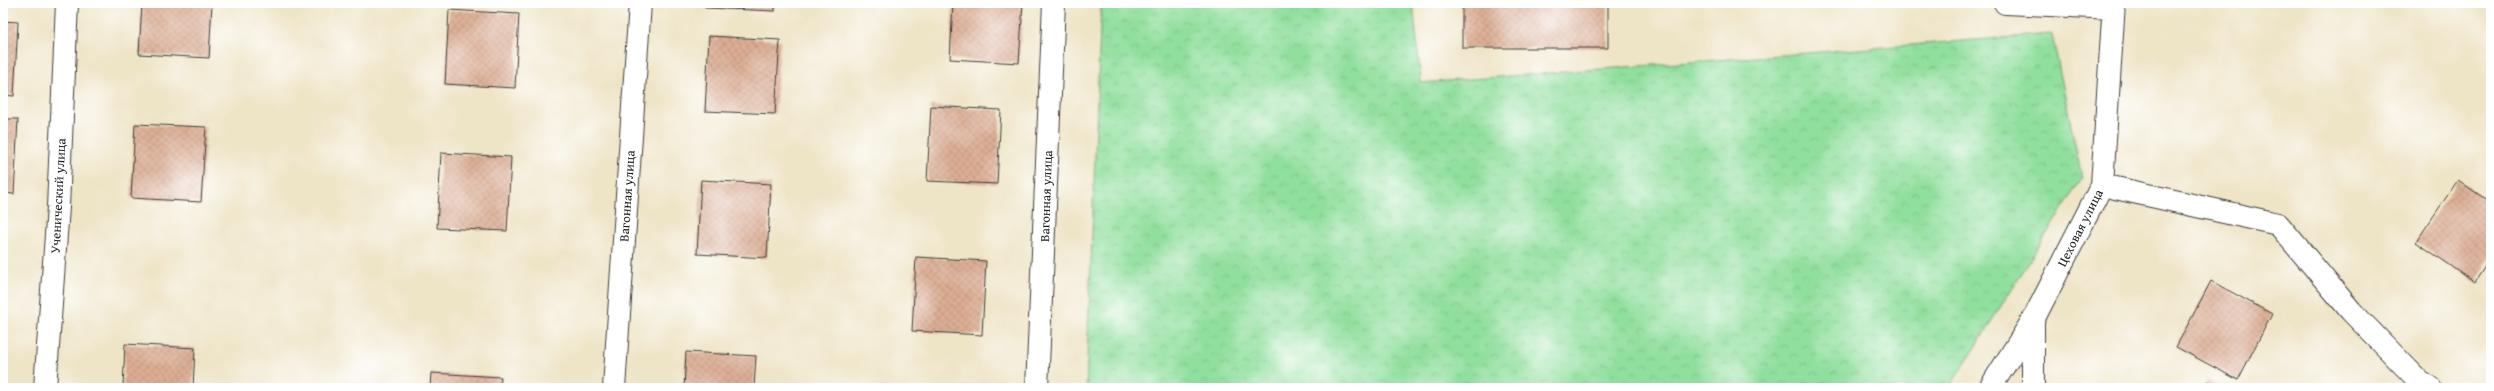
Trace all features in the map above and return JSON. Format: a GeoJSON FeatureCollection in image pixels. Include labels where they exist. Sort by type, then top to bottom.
{"type":"FeatureCollection","features":[{"type":"Feature","properties":{"kind":"street","name":"Ученический улица"},"geometry":{"type":"LineString","coordinates":[[45,388],[58,207],[67,3]]}},
{"type":"Feature","properties":{"kind":"street","name":"Вагонная улица"},"geometry":{"type":"LineString","coordinates":[[614,388],[640,3]]}},
{"type":"Feature","properties":{"kind":"street","name":"Вагонная улица"},"geometry":{"type":"LineString","coordinates":[[1037,388],[1054,3]]}},
{"type":"Feature","properties":{"kind":"street"},"geometry":{"type":"LineString","coordinates":[[2005,3],[2113,6]]}},
{"type":"Feature","properties":{"kind":"street","name":"Цеховая улица"},"geometry":{"type":"LineString","coordinates":[[1990,388],[2033,320],[2102,185],[2113,6]]}},
{"type":"Feature","properties":{"kind":"street"},"geometry":{"type":"LineString","coordinates":[[2102,185],[2278,224],[2351,312],[2420,382],[2430,388]]}},
{"type":"Feature","properties":{"kind":"street"},"geometry":{"type":"LineString","coordinates":[[2033,320],[2033,388]]}},
{"type":"Feature","properties":{"kind":"green space"},"geometry":{"type":"Polygon","coordinates":[[[1101,3],[1413,3],[1421,83],[2052,34],[2082,178],[1949,388],[1086,388],[1101,3]]]}},
{"type":"Feature","properties":{"kind":"building"},"geometry":{"type":"Polygon","coordinates":[[[142,3],[212,3],[209,58],[139,54],[142,3]]]}},
{"type":"Feature","properties":{"kind":"building"},"geometry":{"type":"Polygon","coordinates":[[[705,3],[775,3],[775,11],[705,8],[705,3]]]}},
{"type":"Feature","properties":{"kind":"building"},"geometry":{"type":"Polygon","coordinates":[[[953,3],[1023,3],[1019,63],[950,59],[953,3]]]}},
{"type":"Feature","properties":{"kind":"building"},"geometry":{"type":"Polygon","coordinates":[[[1462,3],[1608,3],[1608,48],[1462,48],[1462,3]]]}},
{"type":"Feature","properties":{"kind":"building"},"geometry":{"type":"Polygon","coordinates":[[[449,10],[519,14],[515,88],[445,84],[449,10]]]}},
{"type":"Feature","properties":{"kind":"building"},"geometry":{"type":"Polygon","coordinates":[[[3,21],[18,22],[14,96],[3,95],[3,21]]]}},
{"type":"Feature","properties":{"kind":"building"},"geometry":{"type":"Polygon","coordinates":[[[709,36],[780,40],[775,114],[705,111],[709,36]]]}},
{"type":"Feature","properties":{"kind":"building"},"geometry":{"type":"Polygon","coordinates":[[[931,106],[1001,110],[997,184],[927,181],[931,106]]]}},
{"type":"Feature","properties":{"kind":"building"},"geometry":{"type":"Polygon","coordinates":[[[3,119],[18,119],[14,194],[3,193],[3,119]]]}},
{"type":"Feature","properties":{"kind":"building"},"geometry":{"type":"Polygon","coordinates":[[[135,124],[206,127],[201,202],[131,198],[135,124]]]}},
{"type":"Feature","properties":{"kind":"building"},"geometry":{"type":"Polygon","coordinates":[[[441,153],[511,157],[507,231],[437,228],[441,153]]]}},
{"type":"Feature","properties":{"kind":"building"},"geometry":{"type":"Polygon","coordinates":[[[701,180],[771,184],[767,258],[697,254],[701,180]]]}},
{"type":"Feature","properties":{"kind":"building"},"geometry":{"type":"Polygon","coordinates":[[[2458,180],[2491,203],[2491,257],[2475,282],[2416,242],[2458,180]]]}},
{"type":"Feature","properties":{"kind":"building"},"geometry":{"type":"Polygon","coordinates":[[[916,257],[986,261],[982,335],[912,331],[916,257]]]}},
{"type":"Feature","properties":{"kind":"building"},"geometry":{"type":"Polygon","coordinates":[[[2211,281],[2272,314],[2238,380],[2176,347],[2211,281]]]}},
{"type":"Feature","properties":{"kind":"building"},"geometry":{"type":"Polygon","coordinates":[[[125,344],[195,348],[193,388],[123,388],[125,344]]]}},
{"type":"Feature","properties":{"kind":"building"},"geometry":{"type":"Polygon","coordinates":[[[686,352],[756,356],[754,388],[684,388],[686,352]]]}},
{"type":"Feature","properties":{"kind":"building"},"geometry":{"type":"Polygon","coordinates":[[[431,373],[501,377],[500,388],[430,388],[431,373]]]}},
{"type":"Feature","properties":{"kind":"building"},"geometry":{"type":"Polygon","coordinates":[[[2208,381],[2222,388],[2204,388],[2208,381]]]}}]}
